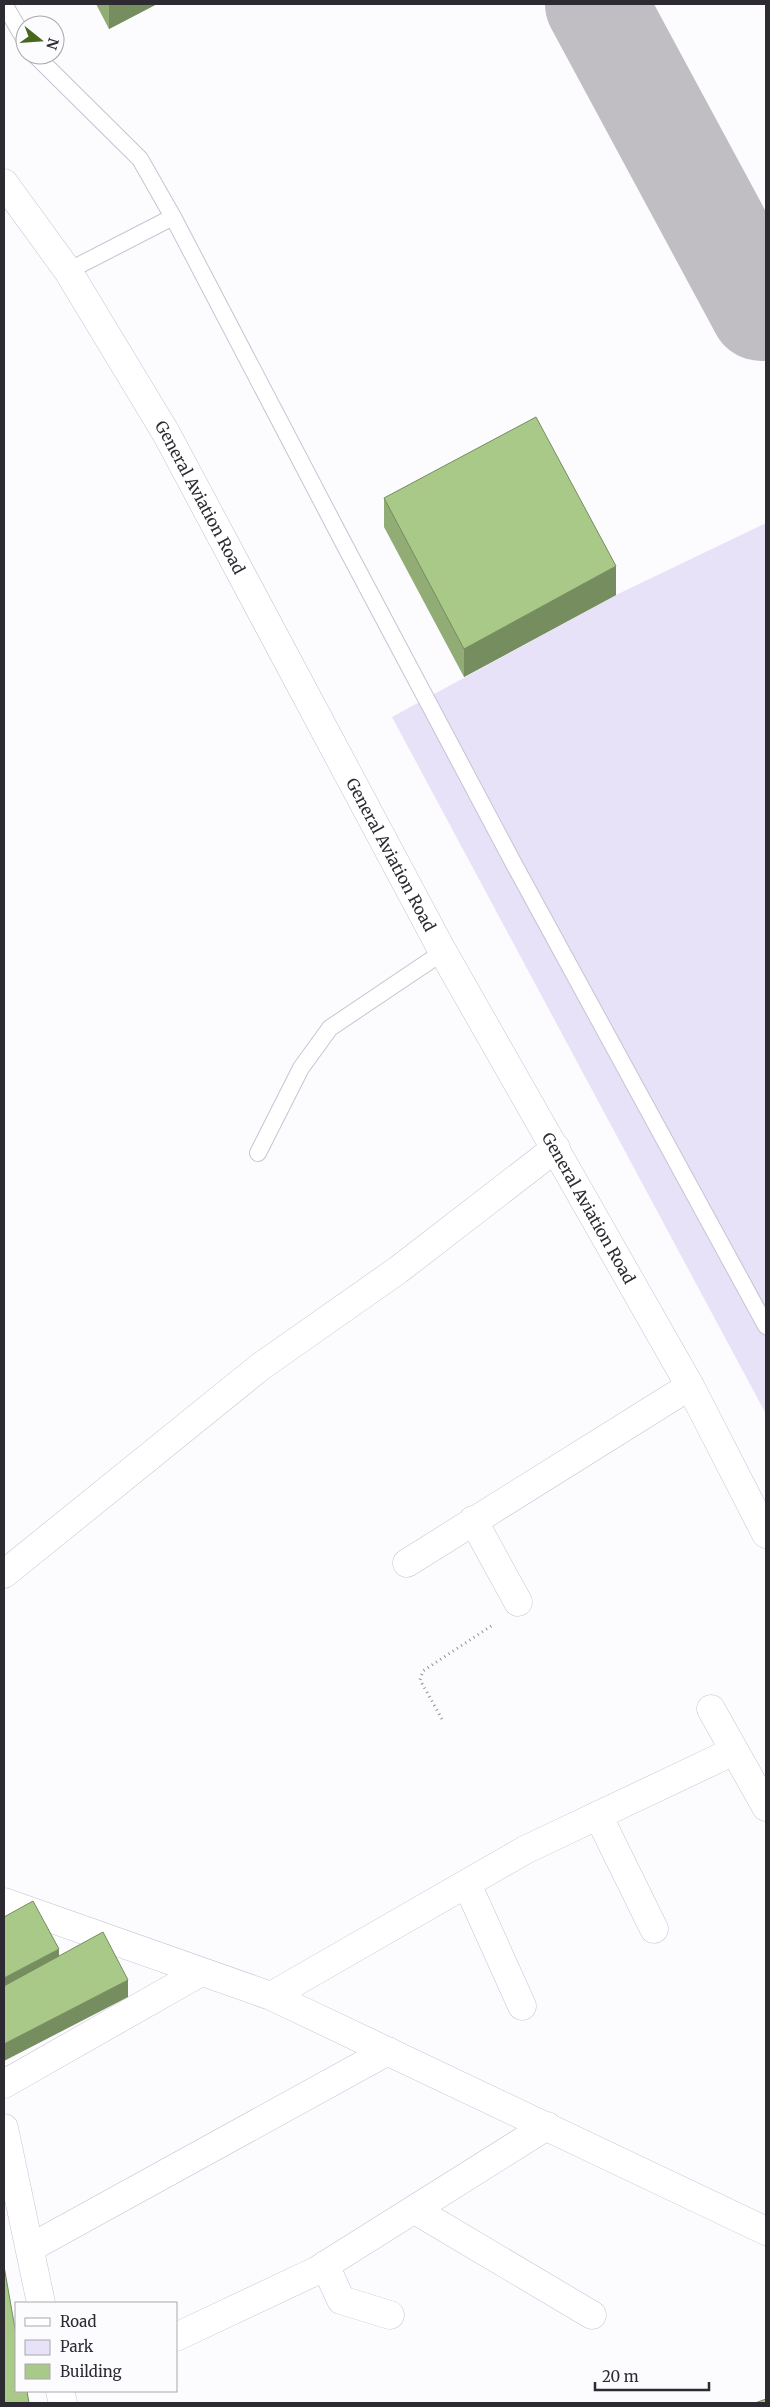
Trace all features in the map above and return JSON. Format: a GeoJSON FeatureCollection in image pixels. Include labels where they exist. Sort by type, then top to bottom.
{"type":"FeatureCollection","features":[{"type":"Feature","properties":{"kind":"street","name":"General Aviation Road"},"geometry":{"type":"LineString","coordinates":[[4,183],[68,271],[166,433],[443,952],[690,1386],[766,1534]]}},
{"type":"Feature","properties":{"kind":"street"},"geometry":{"type":"LineString","coordinates":[[4,1574],[260,1367],[398,1270],[556,1148]]}},
{"type":"Feature","properties":{"kind":"street"},"geometry":{"type":"LineString","coordinates":[[407,1563],[690,1386]]}},
{"type":"Feature","properties":{"kind":"street"},"geometry":{"type":"LineString","coordinates":[[473,1520],[518,1602]]}},
{"type":"Feature","properties":{"kind":"street"},"geometry":{"type":"LineString","coordinates":[[710,1709],[766,1807]]}},
{"type":"Feature","properties":{"kind":"street"},"geometry":{"type":"LineString","coordinates":[[271,1996],[525,1850],[734,1751]]}},
{"type":"Feature","properties":{"kind":"street"},"geometry":{"type":"LineString","coordinates":[[598,1815],[654,1930]]}},
{"type":"Feature","properties":{"kind":"street"},"geometry":{"type":"LineString","coordinates":[[467,1884],[522,2006]]}},
{"type":"Feature","properties":{"kind":"street"},"geometry":{"type":"LineString","coordinates":[[6,1905],[271,1996],[766,2231]]}},
{"type":"Feature","properties":{"kind":"street"},"geometry":{"type":"LineString","coordinates":[[4,2084],[201,1972]]}},
{"type":"Feature","properties":{"kind":"street"},"geometry":{"type":"LineString","coordinates":[[30,2248],[388,2051]]}},
{"type":"Feature","properties":{"kind":"street"},"geometry":{"type":"LineString","coordinates":[[178,2335],[325,2265],[548,2126]]}},
{"type":"Feature","properties":{"kind":"street"},"geometry":{"type":"LineString","coordinates":[[4,2128],[41,2302]]}},
{"type":"Feature","properties":{"kind":"street"},"geometry":{"type":"LineString","coordinates":[[415,2210],[592,2315]]}},
{"type":"Feature","properties":{"kind":"street"},"geometry":{"type":"LineString","coordinates":[[325,2265],[341,2300],[390,2315]]}},
{"type":"Feature","properties":{"kind":"lane"},"geometry":{"type":"LineString","coordinates":[[4,4],[15,23]]}},
{"type":"Feature","properties":{"kind":"lane"},"geometry":{"type":"LineString","coordinates":[[45,65],[140,159],[173,217],[506,848],[766,1326]]}},
{"type":"Feature","properties":{"kind":"lane"},"geometry":{"type":"LineString","coordinates":[[68,271],[173,217]]}},
{"type":"Feature","properties":{"kind":"lane"},"geometry":{"type":"LineString","coordinates":[[258,1153],[301,1068],[330,1028],[443,952]]}},
{"type":"Feature","properties":{"kind":"path"},"geometry":{"type":"LineString","coordinates":[[442,1719],[420,1680],[423,1671],[514,1610],[518,1602]]}},
{"type":"Feature","properties":{"kind":"green space"},"geometry":{"type":"Polygon","coordinates":[[[766,523],[766,1414],[392,717],[616,595],[766,523]]]}},
{"type":"Feature","properties":{"kind":"building"},"geometry":{"type":"Polygon","coordinates":[[[536,417],[616,566],[464,649],[384,498],[536,417]]]}},
{"type":"Feature","properties":{"kind":"building"},"geometry":{"type":"Polygon","coordinates":[[[33,1901],[59,1949],[4,1978],[4,1917],[33,1901]]]}},
{"type":"Feature","properties":{"kind":"building"},"geometry":{"type":"Polygon","coordinates":[[[103,1932],[128,1980],[4,2044],[4,1986],[103,1932]]]}},
{"type":"Feature","properties":{"kind":"building"},"geometry":{"type":"Polygon","coordinates":[[[4,2266],[15,2328],[15,2392],[27,2392],[29,2403],[4,2403],[4,2266]]]}},
{"type":"Feature","properties":{"kind":"building"},"geometry":{"type":"Polygon","coordinates":[[[766,2399],[766,2403],[755,2403],[766,2399]]]}},
{"type":"Feature","properties":{"kind":"taxiway"},"geometry":{"type":"LineString","coordinates":[[596,4],[761,310]]}}]}
